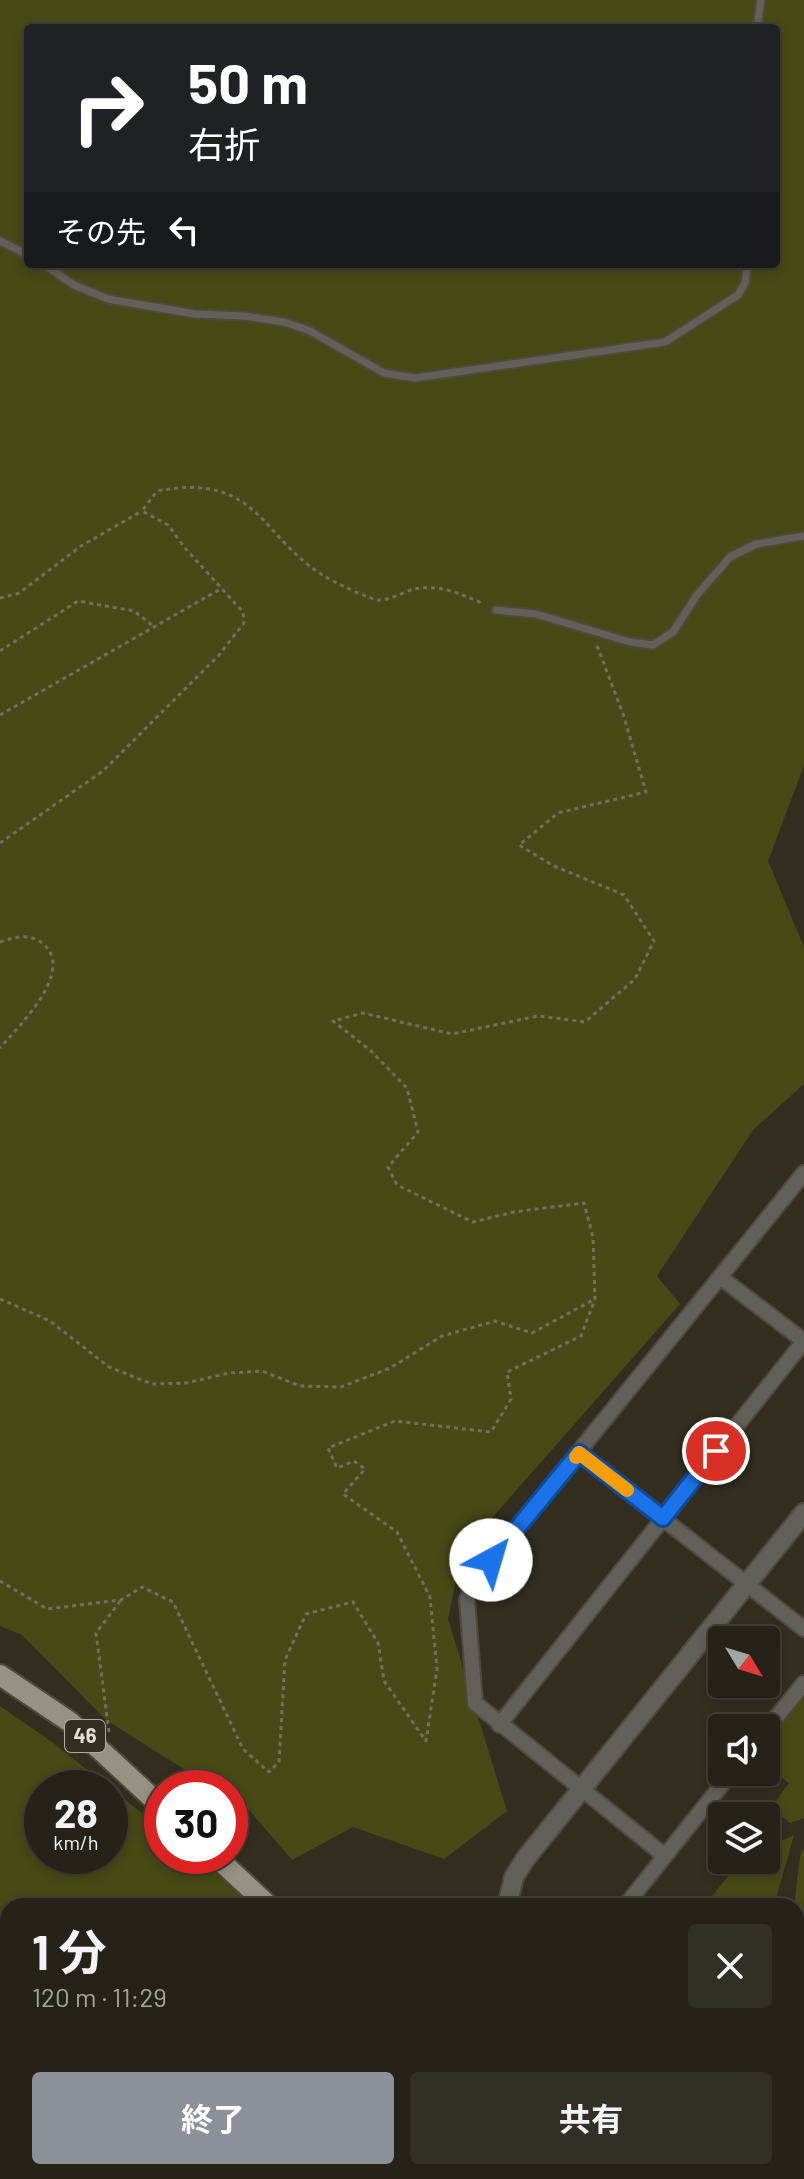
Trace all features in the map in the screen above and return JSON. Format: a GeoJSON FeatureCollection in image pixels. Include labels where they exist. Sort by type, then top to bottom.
{"type":"FeatureCollection","features":[{"type":"Feature","properties":{"kind":"main road","name":"46"},"geometry":{"type":"LineString","coordinates":[[0,1675],[70,1722],[144,1790]]}},
{"type":"Feature","properties":{"kind":"main road"},"geometry":{"type":"LineString","coordinates":[[234,1874],[260,1898]]}},
{"type":"Feature","properties":{"kind":"street"},"geometry":{"type":"LineString","coordinates":[[665,1856],[475,1703],[467,1599],[474,1581],[804,1173]]}},
{"type":"Feature","properties":{"kind":"street"},"geometry":{"type":"LineString","coordinates":[[499,1725],[804,1341],[720,1277]]}},
{"type":"Feature","properties":{"kind":"street"},"geometry":{"type":"LineString","coordinates":[[579,1453],[804,1629]]}},
{"type":"Feature","properties":{"kind":"street"},"geometry":{"type":"LineString","coordinates":[[509,1898],[514,1877],[526,1858],[804,1513]]}},
{"type":"Feature","properties":{"kind":"street"},"geometry":{"type":"LineString","coordinates":[[779,1714],[804,1683]]}},
{"type":"Feature","properties":{"kind":"street"},"geometry":{"type":"LineString","coordinates":[[631,1898],[721,1786]]}},
{"type":"Feature","properties":{"kind":"lane"},"geometry":{"type":"LineString","coordinates":[[758,24],[761,0]]}},
{"type":"Feature","properties":{"kind":"lane"},"geometry":{"type":"LineString","coordinates":[[0,241],[24,253]]}},
{"type":"Feature","properties":{"kind":"lane"},"geometry":{"type":"LineString","coordinates":[[49,268],[74,285],[108,299],[195,314],[284,322],[310,331],[384,373],[415,378],[665,342],[738,295],[745,283],[747,268]]}},
{"type":"Feature","properties":{"kind":"lane"},"geometry":{"type":"LineString","coordinates":[[496,610],[536,614],[630,642],[653,645],[673,632],[697,595],[730,557],[756,544],[804,536]]}},
{"type":"Feature","properties":{"kind":"path"},"geometry":{"type":"LineString","coordinates":[[0,598],[19,593],[81,546],[142,511],[157,491],[182,486],[217,490],[246,502],[304,560],[331,580],[379,600],[416,589],[452,590],[496,610]]}},
{"type":"Feature","properties":{"kind":"path"},"geometry":{"type":"LineString","coordinates":[[0,843],[103,771],[229,643],[244,623],[243,612],[173,535],[168,525],[142,511]]}},
{"type":"Feature","properties":{"kind":"path"},"geometry":{"type":"LineString","coordinates":[[0,715],[222,588]]}},
{"type":"Feature","properties":{"kind":"path"},"geometry":{"type":"LineString","coordinates":[[0,651],[78,601],[134,611],[154,627]]}},
{"type":"Feature","properties":{"kind":"path"},"geometry":{"type":"LineString","coordinates":[[109,1732],[96,1633],[121,1600],[142,1587],[173,1602],[243,1749],[269,1772],[279,1762],[285,1660],[306,1614],[353,1602],[378,1643],[384,1681],[426,1741],[437,1669],[430,1597],[397,1532],[343,1494],[365,1469],[354,1461],[337,1468],[328,1448],[395,1421],[491,1432],[511,1399],[507,1372],[581,1336],[595,1299],[593,1237],[584,1203],[514,1212],[473,1222],[397,1185],[388,1167],[418,1132],[407,1088],[370,1050],[333,1021],[363,1013],[452,1034],[538,1016],[585,1022],[635,979],[654,941],[624,895],[554,866],[519,845],[558,813],[646,792],[623,714],[598,648],[579,626]]}},
{"type":"Feature","properties":{"kind":"path"},"geometry":{"type":"LineString","coordinates":[[0,942],[22,937],[35,939],[52,954],[54,962],[52,980],[0,1048]]}},
{"type":"Feature","properties":{"kind":"path"},"geometry":{"type":"LineString","coordinates":[[0,1299],[50,1321],[109,1367],[152,1384],[186,1383],[229,1373],[262,1371],[300,1386],[341,1387],[390,1368],[442,1336],[495,1321],[532,1333],[595,1299]]}},
{"type":"Feature","properties":{"kind":"path"},"geometry":{"type":"LineString","coordinates":[[0,1581],[47,1609],[121,1600]]}},
{"type":"Feature","properties":{"kind":"green space"},"geometry":{"type":"Polygon","coordinates":[[[0,0],[804,0],[804,765],[768,861],[804,947],[804,1084],[753,1130],[657,1276],[680,1304],[462,1552],[448,1619],[507,1811],[444,1859],[353,1827],[292,1860],[248,1810],[248,1770],[185,1770],[106,1720],[22,1635],[0,1626],[0,0]]]}},
{"type":"Feature","properties":{"kind":"green space"},"geometry":{"type":"Polygon","coordinates":[[[804,1692],[804,1818],[790,1823],[780,1815],[780,1802],[775,1802],[789,1783],[780,1776],[780,1722],[804,1692]]]}},
{"type":"Feature","properties":{"kind":"green space"},"geometry":{"type":"Polygon","coordinates":[[[0,1706],[87,1770],[24,1770],[24,1874],[128,1874],[128,1802],[144,1815],[144,1874],[219,1874],[244,1898],[0,1898],[0,1706]]]}},
{"type":"Feature","properties":{"kind":"green space"},"geometry":{"type":"Polygon","coordinates":[[[794,1835],[776,1898],[710,1898],[730,1874],[780,1874],[780,1842],[794,1835]]]}},
{"type":"Feature","properties":{"kind":"green space"},"geometry":{"type":"Polygon","coordinates":[[[804,1847],[804,1898],[795,1898],[804,1847]]]}},
{"type":"Feature","properties":{"kind":"slow traffic"},"geometry":{"type":"LineString","coordinates":[[576,1457],[579,1453],[627,1490]]}},
{"type":"Feature","properties":{"kind":"route"},"geometry":{"type":"LineString","coordinates":[[491,1560],[579,1453],[663,1518],[716,1451]]}}]}
